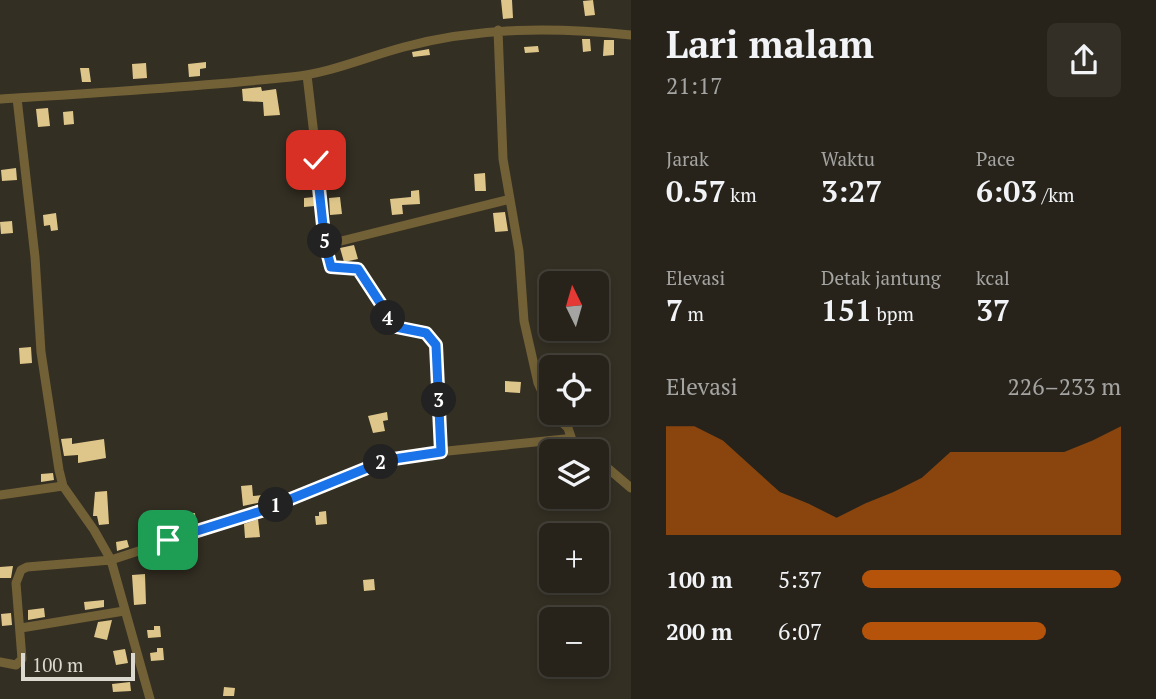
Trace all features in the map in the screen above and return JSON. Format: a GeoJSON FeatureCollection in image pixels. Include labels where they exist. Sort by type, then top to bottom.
{"type":"FeatureCollection","features":[{"type":"Feature","properties":{"kind":"street"},"geometry":{"type":"LineString","coordinates":[[498,30],[503,159],[519,251],[524,321],[539,385]]}},
{"type":"Feature","properties":{"kind":"street"},"geometry":{"type":"LineString","coordinates":[[0,99],[121,92],[307,75],[342,68],[402,47],[470,32],[579,30],[631,35]]}},
{"type":"Feature","properties":{"kind":"street"},"geometry":{"type":"LineString","coordinates":[[307,75],[325,244],[331,267],[358,269],[396,327],[426,333],[432,338],[436,345],[441,452]]}},
{"type":"Feature","properties":{"kind":"street"},"geometry":{"type":"LineString","coordinates":[[17,98],[35,257],[41,352],[62,486],[94,530],[111,560],[150,699]]}},
{"type":"Feature","properties":{"kind":"street"},"geometry":{"type":"LineString","coordinates":[[325,244],[510,199]]}},
{"type":"Feature","properties":{"kind":"street"},"geometry":{"type":"LineString","coordinates":[[0,662],[16,665],[22,659],[16,583],[21,570],[111,560],[261,511],[387,460],[539,443]]}},
{"type":"Feature","properties":{"kind":"street"},"geometry":{"type":"LineString","coordinates":[[609,469],[631,488]]}},
{"type":"Feature","properties":{"kind":"street"},"geometry":{"type":"LineString","coordinates":[[0,495],[62,486]]}},
{"type":"Feature","properties":{"kind":"street"},"geometry":{"type":"LineString","coordinates":[[21,628],[124,611]]}},
{"type":"Feature","properties":{"kind":"building"},"geometry":{"type":"Polygon","coordinates":[[[501,0],[512,0],[513,18],[503,19],[501,0]]]}},
{"type":"Feature","properties":{"kind":"building"},"geometry":{"type":"Polygon","coordinates":[[[593,0],[595,15],[585,16],[583,1],[593,0]]]}},
{"type":"Feature","properties":{"kind":"building"},"geometry":{"type":"Polygon","coordinates":[[[582,39],[590,39],[591,51],[583,52],[582,39]]]}},
{"type":"Feature","properties":{"kind":"building"},"geometry":{"type":"Polygon","coordinates":[[[604,40],[614,40],[614,55],[603,56],[604,40]]]}},
{"type":"Feature","properties":{"kind":"building"},"geometry":{"type":"Polygon","coordinates":[[[538,46],[539,52],[525,53],[524,47],[538,46]]]}},
{"type":"Feature","properties":{"kind":"building"},"geometry":{"type":"Polygon","coordinates":[[[429,49],[430,55],[413,57],[412,52],[429,49]]]}},
{"type":"Feature","properties":{"kind":"building"},"geometry":{"type":"Polygon","coordinates":[[[206,62],[206,68],[200,69],[200,76],[189,77],[188,64],[206,62]]]}},
{"type":"Feature","properties":{"kind":"building"},"geometry":{"type":"Polygon","coordinates":[[[146,63],[147,78],[133,79],[132,64],[146,63]]]}},
{"type":"Feature","properties":{"kind":"building"},"geometry":{"type":"Polygon","coordinates":[[[80,68],[89,68],[91,82],[82,82],[80,68]]]}},
{"type":"Feature","properties":{"kind":"building"},"geometry":{"type":"Polygon","coordinates":[[[261,87],[262,91],[276,89],[280,115],[264,116],[263,102],[243,101],[242,89],[261,87]]]}},
{"type":"Feature","properties":{"kind":"building"},"geometry":{"type":"Polygon","coordinates":[[[48,108],[50,126],[38,127],[36,109],[48,108]]]}},
{"type":"Feature","properties":{"kind":"building"},"geometry":{"type":"Polygon","coordinates":[[[73,111],[74,124],[64,125],[63,112],[73,111]]]}},
{"type":"Feature","properties":{"kind":"building"},"geometry":{"type":"Polygon","coordinates":[[[16,168],[17,180],[2,181],[1,170],[16,168]]]}},
{"type":"Feature","properties":{"kind":"building"},"geometry":{"type":"Polygon","coordinates":[[[485,173],[486,191],[475,191],[474,174],[485,173]]]}},
{"type":"Feature","properties":{"kind":"building"},"geometry":{"type":"Polygon","coordinates":[[[419,190],[420,204],[402,205],[403,214],[392,215],[390,199],[411,197],[411,191],[419,190]]]}},
{"type":"Feature","properties":{"kind":"building"},"geometry":{"type":"Polygon","coordinates":[[[314,197],[315,206],[304,207],[304,198],[314,197]]]}},
{"type":"Feature","properties":{"kind":"building"},"geometry":{"type":"Polygon","coordinates":[[[340,197],[342,214],[330,215],[329,198],[340,197]]]}},
{"type":"Feature","properties":{"kind":"building"},"geometry":{"type":"Polygon","coordinates":[[[505,212],[508,231],[495,232],[493,213],[505,212]]]}},
{"type":"Feature","properties":{"kind":"building"},"geometry":{"type":"Polygon","coordinates":[[[56,213],[58,230],[51,231],[50,225],[44,226],[43,215],[56,213]]]}},
{"type":"Feature","properties":{"kind":"building"},"geometry":{"type":"Polygon","coordinates":[[[12,221],[13,233],[1,234],[0,222],[12,221]]]}},
{"type":"Feature","properties":{"kind":"building"},"geometry":{"type":"Polygon","coordinates":[[[354,245],[358,259],[344,262],[340,248],[354,245]]]}},
{"type":"Feature","properties":{"kind":"building"},"geometry":{"type":"Polygon","coordinates":[[[31,347],[32,363],[20,364],[19,348],[31,347]]]}},
{"type":"Feature","properties":{"kind":"building"},"geometry":{"type":"Polygon","coordinates":[[[505,381],[521,382],[520,393],[505,392],[505,381]]]}},
{"type":"Feature","properties":{"kind":"building"},"geometry":{"type":"Polygon","coordinates":[[[387,412],[388,420],[383,421],[385,431],[373,433],[368,416],[387,412]]]}},
{"type":"Feature","properties":{"kind":"building"},"geometry":{"type":"Polygon","coordinates":[[[72,438],[72,444],[104,439],[106,458],[78,463],[78,455],[64,456],[61,439],[72,438]]]}},
{"type":"Feature","properties":{"kind":"building"},"geometry":{"type":"Polygon","coordinates":[[[53,473],[54,480],[41,482],[41,474],[53,473]]]}},
{"type":"Feature","properties":{"kind":"building"},"geometry":{"type":"Polygon","coordinates":[[[252,485],[253,496],[270,494],[271,500],[243,506],[241,486],[252,485]]]}},
{"type":"Feature","properties":{"kind":"building"},"geometry":{"type":"Polygon","coordinates":[[[107,491],[109,524],[99,525],[97,516],[93,516],[95,492],[107,491]]]}},
{"type":"Feature","properties":{"kind":"building"},"geometry":{"type":"Polygon","coordinates":[[[326,511],[327,524],[316,525],[315,516],[326,511]]]}},
{"type":"Feature","properties":{"kind":"building"},"geometry":{"type":"Polygon","coordinates":[[[195,513],[196,525],[186,528],[185,514],[195,513]]]}},
{"type":"Feature","properties":{"kind":"building"},"geometry":{"type":"Polygon","coordinates":[[[258,519],[260,537],[245,538],[244,524],[258,519]]]}},
{"type":"Feature","properties":{"kind":"building"},"geometry":{"type":"Polygon","coordinates":[[[127,540],[129,547],[117,551],[116,542],[127,540]]]}},
{"type":"Feature","properties":{"kind":"building"},"geometry":{"type":"Polygon","coordinates":[[[162,551],[163,565],[149,566],[148,555],[162,551]]]}},
{"type":"Feature","properties":{"kind":"building"},"geometry":{"type":"Polygon","coordinates":[[[13,566],[11,578],[0,578],[0,567],[13,566]]]}},
{"type":"Feature","properties":{"kind":"building"},"geometry":{"type":"Polygon","coordinates":[[[145,574],[146,604],[134,605],[132,575],[145,574]]]}},
{"type":"Feature","properties":{"kind":"building"},"geometry":{"type":"Polygon","coordinates":[[[374,579],[375,590],[364,591],[363,580],[374,579]]]}},
{"type":"Feature","properties":{"kind":"building"},"geometry":{"type":"Polygon","coordinates":[[[104,600],[104,607],[85,610],[84,602],[104,600]]]}},
{"type":"Feature","properties":{"kind":"building"},"geometry":{"type":"Polygon","coordinates":[[[44,608],[45,617],[28,620],[28,610],[44,608]]]}},
{"type":"Feature","properties":{"kind":"building"},"geometry":{"type":"Polygon","coordinates":[[[11,613],[12,625],[2,626],[1,614],[11,613]]]}},
{"type":"Feature","properties":{"kind":"building"},"geometry":{"type":"Polygon","coordinates":[[[112,620],[107,640],[94,637],[98,622],[112,620]]]}},
{"type":"Feature","properties":{"kind":"building"},"geometry":{"type":"Polygon","coordinates":[[[154,626],[160,626],[161,637],[148,638],[147,630],[154,630],[154,626]]]}},
{"type":"Feature","properties":{"kind":"building"},"geometry":{"type":"Polygon","coordinates":[[[157,648],[163,648],[164,660],[151,661],[150,653],[157,652],[157,648]]]}},
{"type":"Feature","properties":{"kind":"building"},"geometry":{"type":"Polygon","coordinates":[[[125,649],[128,663],[116,665],[113,651],[125,649]]]}},
{"type":"Feature","properties":{"kind":"building"},"geometry":{"type":"Polygon","coordinates":[[[130,682],[131,691],[113,692],[112,684],[130,682]]]}},
{"type":"Feature","properties":{"kind":"building"},"geometry":{"type":"Polygon","coordinates":[[[224,687],[235,688],[234,696],[223,696],[224,687]]]}},
{"type":"Feature","properties":{"kind":"route"},"geometry":{"type":"LineString","coordinates":[[168,540],[261,511],[399,456],[441,452],[436,345],[426,333],[396,327],[358,269],[331,267],[325,244],[316,160]]}}]}
